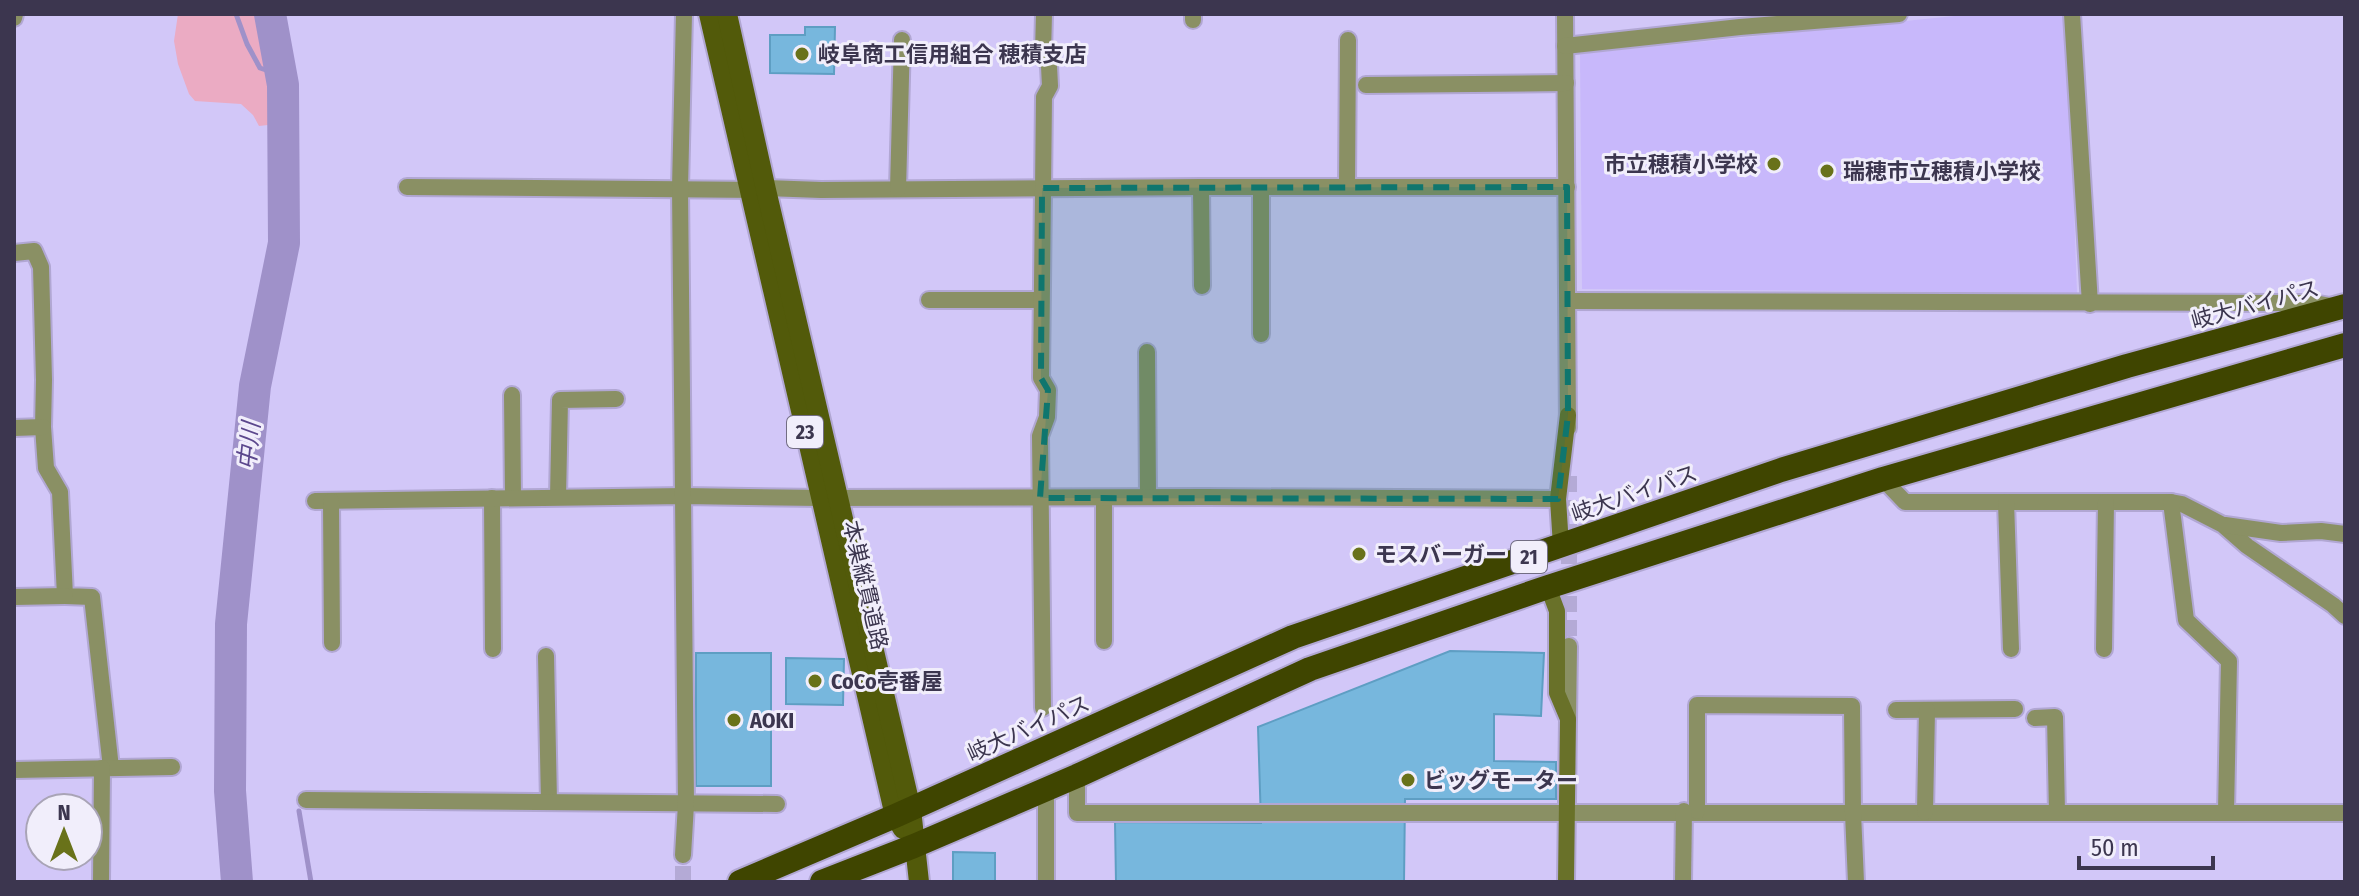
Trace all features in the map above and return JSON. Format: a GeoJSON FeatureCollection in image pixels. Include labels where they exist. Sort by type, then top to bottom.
{"type":"FeatureCollection","features":[{"type":"Feature","properties":{"kind":"highway","name":"岐大バイパス"},"geometry":{"type":"LineString","coordinates":[[740,882],[1293,637],[1781,470],[2127,366],[2342,307]]}},
{"type":"Feature","properties":{"kind":"highway","name":"21"},"geometry":{"type":"LineString","coordinates":[[822,882],[1046,790],[1310,669],[1548,587],[1883,479],[2345,345]]}},
{"type":"Feature","properties":{"kind":"main road","name":"本巣縦貫道路"},"geometry":{"type":"LineString","coordinates":[[709,14],[761,190]]}},
{"type":"Feature","properties":{"kind":"main road","name":"本巣縦貫道路"},"geometry":{"type":"LineString","coordinates":[[727,14],[761,190],[830,498],[903,812],[914,846]]}},
{"type":"Feature","properties":{"kind":"main road","name":"23"},"geometry":{"type":"LineString","coordinates":[[914,846],[919,882]]}},
{"type":"Feature","properties":{"kind":"street"},"geometry":{"type":"LineString","coordinates":[[683,855],[686,804],[680,188],[684,14]]}},
{"type":"Feature","properties":{"kind":"street"},"geometry":{"type":"LineString","coordinates":[[1043,708],[1040,436],[1047,417],[1048,390],[1041,378],[1042,188],[1044,97],[1050,86],[1049,66],[1043,53],[1044,14]]}},
{"type":"Feature","properties":{"kind":"street"},"geometry":{"type":"LineString","coordinates":[[1565,14],[1569,476]]}},
{"type":"Feature","properties":{"kind":"street"},"geometry":{"type":"LineString","coordinates":[[1565,46],[1742,21],[1899,14]]}},
{"type":"Feature","properties":{"kind":"street"},"geometry":{"type":"LineString","coordinates":[[2072,14],[2090,304]]}},
{"type":"Feature","properties":{"kind":"street"},"geometry":{"type":"LineString","coordinates":[[898,189],[902,40]]}},
{"type":"Feature","properties":{"kind":"street"},"geometry":{"type":"LineString","coordinates":[[1347,187],[1348,40]]}},
{"type":"Feature","properties":{"kind":"street"},"geometry":{"type":"LineString","coordinates":[[1366,85],[1566,83]]}},
{"type":"Feature","properties":{"kind":"street"},"geometry":{"type":"LineString","coordinates":[[407,187],[761,190],[1567,187]]}},
{"type":"Feature","properties":{"kind":"street"},"geometry":{"type":"LineString","coordinates":[[1201,187],[1202,286]]}},
{"type":"Feature","properties":{"kind":"street"},"geometry":{"type":"LineString","coordinates":[[1261,187],[1261,334]]}},
{"type":"Feature","properties":{"kind":"street"},"geometry":{"type":"LineString","coordinates":[[14,253],[34,251],[41,267],[43,427],[46,468],[60,492],[65,596]]}},
{"type":"Feature","properties":{"kind":"street"},"geometry":{"type":"LineString","coordinates":[[929,300],[1041,300]]}},
{"type":"Feature","properties":{"kind":"street"},"geometry":{"type":"LineString","coordinates":[[1568,301],[2313,303],[2342,307]]}},
{"type":"Feature","properties":{"kind":"street"},"geometry":{"type":"LineString","coordinates":[[1147,352],[1148,497]]}},
{"type":"Feature","properties":{"kind":"street"},"geometry":{"type":"LineString","coordinates":[[512,395],[513,498]]}},
{"type":"Feature","properties":{"kind":"street"},"geometry":{"type":"LineString","coordinates":[[558,497],[560,400],[616,399]]}},
{"type":"Feature","properties":{"kind":"street"},"geometry":{"type":"LineString","coordinates":[[1561,546],[1558,499],[1568,415]]}},
{"type":"Feature","properties":{"kind":"street"},"geometry":{"type":"LineString","coordinates":[[14,428],[43,427]]}},
{"type":"Feature","properties":{"kind":"street"},"geometry":{"type":"LineString","coordinates":[[1883,479],[1905,502],[2182,504],[2223,525],[2247,546],[2345,616]]}},
{"type":"Feature","properties":{"kind":"street"},"geometry":{"type":"LineString","coordinates":[[332,643],[323,501],[684,496],[1558,499]]}},
{"type":"Feature","properties":{"kind":"street"},"geometry":{"type":"LineString","coordinates":[[492,498],[493,649]]}},
{"type":"Feature","properties":{"kind":"street"},"geometry":{"type":"LineString","coordinates":[[1104,498],[1104,641]]}},
{"type":"Feature","properties":{"kind":"street"},"geometry":{"type":"LineString","coordinates":[[2006,502],[2011,649]]}},
{"type":"Feature","properties":{"kind":"street"},"geometry":{"type":"LineString","coordinates":[[2104,649],[2106,502]]}},
{"type":"Feature","properties":{"kind":"street"},"geometry":{"type":"LineString","coordinates":[[2171,502],[2186,620],[2229,661],[2226,812]]}},
{"type":"Feature","properties":{"kind":"street"},"geometry":{"type":"LineString","coordinates":[[2223,525],[2281,533],[2321,531],[2345,534]]}},
{"type":"Feature","properties":{"kind":"street"},"geometry":{"type":"LineString","coordinates":[[1548,587],[1557,611],[1557,693],[1568,719]]}},
{"type":"Feature","properties":{"kind":"street"},"geometry":{"type":"LineString","coordinates":[[14,597],[92,597],[107,768],[101,882]]}},
{"type":"Feature","properties":{"kind":"street"},"geometry":{"type":"LineString","coordinates":[[1566,882],[1569,646]]}},
{"type":"Feature","properties":{"kind":"street"},"geometry":{"type":"LineString","coordinates":[[546,656],[549,802]]}},
{"type":"Feature","properties":{"kind":"street"},"geometry":{"type":"LineString","coordinates":[[1683,882],[1697,705],[1852,706],[1856,882]]}},
{"type":"Feature","properties":{"kind":"street"},"geometry":{"type":"LineString","coordinates":[[1896,710],[2015,709]]}},
{"type":"Feature","properties":{"kind":"street"},"geometry":{"type":"LineString","coordinates":[[1925,812],[1927,710]]}},
{"type":"Feature","properties":{"kind":"street"},"geometry":{"type":"LineString","coordinates":[[2035,718],[2055,717],[2057,812]]}},
{"type":"Feature","properties":{"kind":"street"},"geometry":{"type":"LineString","coordinates":[[14,770],[172,767]]}},
{"type":"Feature","properties":{"kind":"street"},"geometry":{"type":"LineString","coordinates":[[1077,776],[1077,813],[2345,813]]}},
{"type":"Feature","properties":{"kind":"street"},"geometry":{"type":"LineString","coordinates":[[1046,790],[1046,882]]}},
{"type":"Feature","properties":{"kind":"street"},"geometry":{"type":"LineString","coordinates":[[306,800],[777,804]]}},
{"type":"Feature","properties":{"kind":"highlighted area"},"geometry":{"type":"Polygon","coordinates":[[[1567,187],[1568,415],[1558,499],[1040,498],[1048,390],[1041,378],[1042,188],[1567,187]]]}},
{"type":"Feature","properties":{"kind":"shaded area"},"geometry":{"type":"Polygon","coordinates":[[[178,14],[260,14],[271,67],[277,124],[259,126],[241,104],[195,101],[189,94],[178,64],[174,41],[178,14]]]}},
{"type":"Feature","properties":{"kind":"shaded area","name":"瑞穂市立穂積小学校"},"geometry":{"type":"Polygon","coordinates":[[[1974,14],[2067,14],[2077,293],[1582,289],[1580,54],[1974,14]]]}},
{"type":"Feature","properties":{"kind":"building","name":"岐阜商工信用組合 穂積支店"},"geometry":{"type":"Polygon","coordinates":[[[805,27],[835,27],[834,74],[770,73],[770,35],[805,35],[805,27]]]}},
{"type":"Feature","properties":{"kind":"building","name":"ビッグモーター"},"geometry":{"type":"Polygon","coordinates":[[[1450,651],[1544,653],[1541,716],[1494,714],[1494,761],[1556,762],[1556,799],[1405,799],[1404,882],[1116,882],[1115,822],[1261,823],[1258,727],[1450,651]]]}},
{"type":"Feature","properties":{"kind":"building","name":"AOKI"},"geometry":{"type":"Polygon","coordinates":[[[696,653],[771,653],[771,786],[696,786],[696,653]]]}},
{"type":"Feature","properties":{"kind":"building","name":"CoCo壱番屋"},"geometry":{"type":"Polygon","coordinates":[[[786,658],[844,659],[843,705],[786,704],[786,658]]]}},
{"type":"Feature","properties":{"kind":"building"},"geometry":{"type":"Polygon","coordinates":[[[953,852],[995,853],[995,882],[953,882],[953,852]]]}},
{"type":"Feature","properties":{"kind":"waterway"},"geometry":{"type":"LineString","coordinates":[[236,14],[260,68],[281,75]]}},
{"type":"Feature","properties":{"kind":"waterway","name":"中川"},"geometry":{"type":"LineString","coordinates":[[237,882],[230,791],[231,624],[255,386],[284,243],[283,85],[270,14]]}},
{"type":"Feature","properties":{"kind":"waterway"},"geometry":{"type":"LineString","coordinates":[[299,811],[311,882]]}},
{"type":"Feature","properties":{"kind":"tunnel"},"geometry":{"type":"LineString","coordinates":[[1569,476],[1569,646]]}},
{"type":"Feature","properties":{"kind":"tunnel"},"geometry":{"type":"LineString","coordinates":[[683,855],[683,882]]}},
{"type":"Feature","properties":{"kind":"place","name":"岐阜商工信用組合 穂積支店"},"geometry":{"type":"Point","coordinates":[802,54]}},
{"type":"Feature","properties":{"kind":"place","name":"市立穂積小学校"},"geometry":{"type":"Point","coordinates":[1774,164]}},
{"type":"Feature","properties":{"kind":"place","name":"瑞穂市立穂積小学校"},"geometry":{"type":"Point","coordinates":[1827,171]}},
{"type":"Feature","properties":{"kind":"place","name":"モスバーガー"},"geometry":{"type":"Point","coordinates":[1359,554]}},
{"type":"Feature","properties":{"kind":"place","name":"CoCo壱番屋"},"geometry":{"type":"Point","coordinates":[815,681]}},
{"type":"Feature","properties":{"kind":"place","name":"AOKI"},"geometry":{"type":"Point","coordinates":[734,720]}},
{"type":"Feature","properties":{"kind":"place","name":"ビッグモーター"},"geometry":{"type":"Point","coordinates":[1408,780]}}]}
